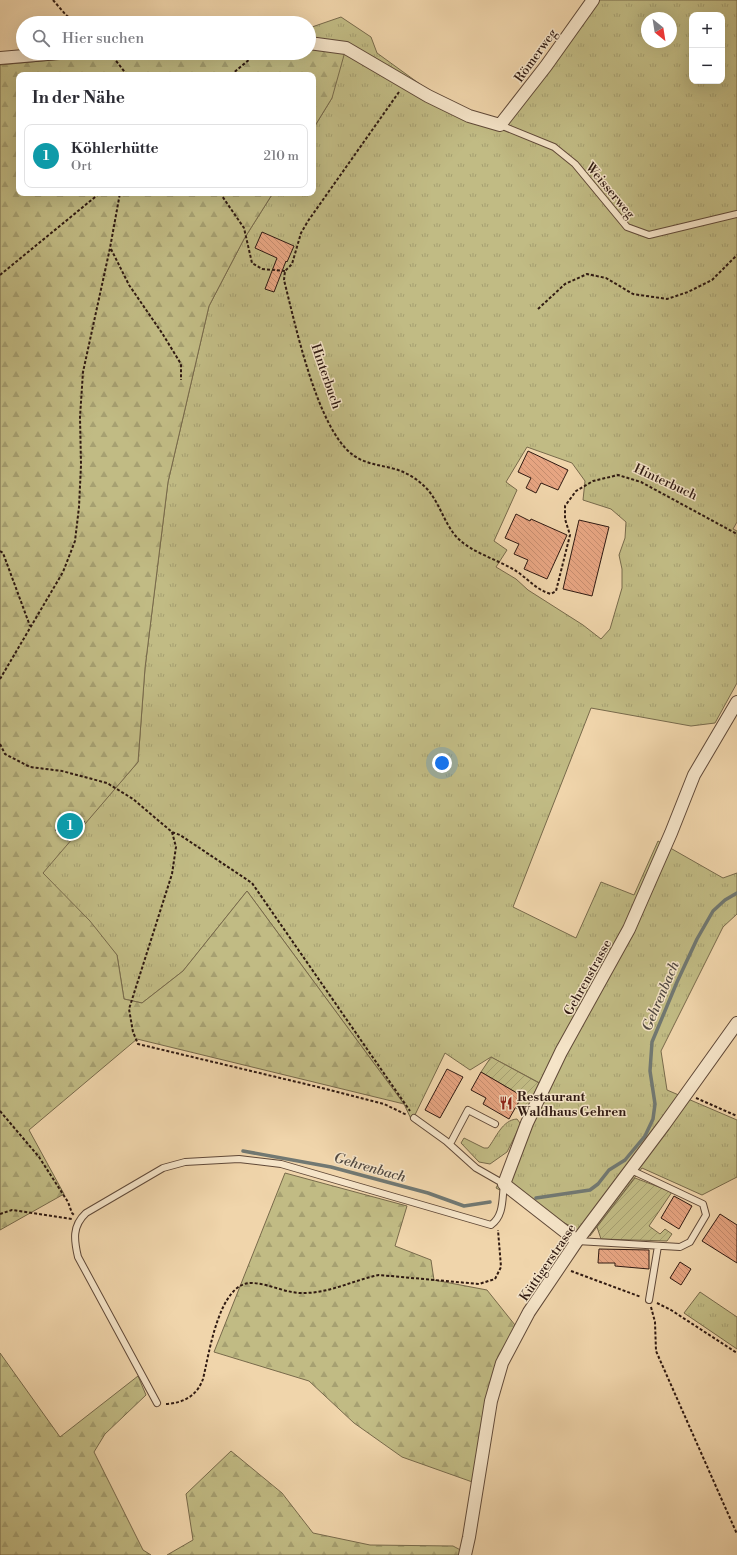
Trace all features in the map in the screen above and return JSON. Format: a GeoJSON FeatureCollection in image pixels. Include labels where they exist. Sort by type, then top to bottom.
{"type":"FeatureCollection","features":[{"type":"Feature","properties":{"kind":"street","name":"Römerweg"},"geometry":{"type":"LineString","coordinates":[[500,125],[546,66],[593,0]]}},
{"type":"Feature","properties":{"kind":"street"},"geometry":{"type":"LineString","coordinates":[[316,44],[346,48],[428,96],[469,116],[500,125]]}},
{"type":"Feature","properties":{"kind":"street"},"geometry":{"type":"LineString","coordinates":[[0,58],[16,57]]}},
{"type":"Feature","properties":{"kind":"street","name":"Gehrenstrasse"},"geometry":{"type":"LineString","coordinates":[[504,1184],[527,1124],[561,1052],[629,929],[671,833],[694,775],[737,702]]}},
{"type":"Feature","properties":{"kind":"street","name":"Küttigerstrasse"},"geometry":{"type":"LineString","coordinates":[[465,1555],[491,1401],[502,1363],[529,1312],[577,1241],[631,1170],[737,1023]]}},
{"type":"Feature","properties":{"kind":"street"},"geometry":{"type":"LineString","coordinates":[[504,1184],[577,1241]]}},
{"type":"Feature","properties":{"kind":"lane","name":"Weisserweg"},"geometry":{"type":"LineString","coordinates":[[500,125],[554,147],[575,164],[627,227],[649,235],[737,214]]}},
{"type":"Feature","properties":{"kind":"lane"},"geometry":{"type":"LineString","coordinates":[[450,1144],[468,1110],[495,1124]]}},
{"type":"Feature","properties":{"kind":"lane"},"geometry":{"type":"LineString","coordinates":[[157,1403],[78,1257],[74,1235],[79,1220],[86,1213],[163,1168],[185,1162],[239,1159],[281,1164],[491,1225],[497,1221],[500,1216],[504,1184],[476,1168],[450,1144],[414,1118]]}},
{"type":"Feature","properties":{"kind":"lane"},"geometry":{"type":"LineString","coordinates":[[577,1241],[680,1247],[690,1242],[706,1215],[704,1204],[631,1170]]}},
{"type":"Feature","properties":{"kind":"lane"},"geometry":{"type":"LineString","coordinates":[[649,1300],[658,1246]]}},
{"type":"Feature","properties":{"kind":"path"},"geometry":{"type":"LineString","coordinates":[[53,0],[67,16]]}},
{"type":"Feature","properties":{"kind":"path"},"geometry":{"type":"LineString","coordinates":[[115,60],[125,72]]}},
{"type":"Feature","properties":{"kind":"path"},"geometry":{"type":"LineString","coordinates":[[235,72],[249,60]]}},
{"type":"Feature","properties":{"kind":"path"},"geometry":{"type":"LineString","coordinates":[[222,196],[244,228],[252,263],[262,268],[285,271],[292,264],[301,233],[308,221],[406,83]]}},
{"type":"Feature","properties":{"kind":"path"},"geometry":{"type":"LineString","coordinates":[[0,276],[96,196]]}},
{"type":"Feature","properties":{"kind":"path"},"geometry":{"type":"LineString","coordinates":[[0,679],[63,572],[75,541],[79,507],[81,465],[80,417],[83,372],[110,248],[119,196]]}},
{"type":"Feature","properties":{"kind":"path"},"geometry":{"type":"LineString","coordinates":[[110,248],[129,285],[162,333],[180,364],[181,380]]}},
{"type":"Feature","properties":{"kind":"path"},"geometry":{"type":"LineString","coordinates":[[538,309],[565,284],[587,274],[606,278],[633,294],[667,299],[688,292],[712,280],[737,255]]}},
{"type":"Feature","properties":{"kind":"path","name":"Hinterbuch"},"geometry":{"type":"LineString","coordinates":[[285,271],[284,280],[317,399],[335,436],[352,454],[367,463],[396,470],[414,478],[428,491],[455,535],[469,547],[498,560],[519,573],[541,591],[551,594],[556,591],[570,535],[565,519],[565,506],[576,491],[593,481],[618,475],[641,482],[737,534]]}},
{"type":"Feature","properties":{"kind":"path"},"geometry":{"type":"LineString","coordinates":[[0,551],[3,553],[30,626]]}},
{"type":"Feature","properties":{"kind":"path"},"geometry":{"type":"LineString","coordinates":[[0,744],[5,754],[30,767],[62,771],[107,783],[133,799],[172,832],[180,835],[252,883],[407,1105],[414,1118]]}},
{"type":"Feature","properties":{"kind":"path"},"geometry":{"type":"LineString","coordinates":[[172,832],[176,847],[172,874],[129,1009],[133,1032],[138,1044],[384,1104],[414,1118]]}},
{"type":"Feature","properties":{"kind":"path"},"geometry":{"type":"LineString","coordinates":[[686,1094],[737,1116]]}},
{"type":"Feature","properties":{"kind":"path"},"geometry":{"type":"LineString","coordinates":[[0,1111],[40,1157],[68,1202],[72,1214],[79,1220]]}},
{"type":"Feature","properties":{"kind":"path"},"geometry":{"type":"LineString","coordinates":[[0,1214],[12,1210],[79,1220]]}},
{"type":"Feature","properties":{"kind":"path"},"geometry":{"type":"LineString","coordinates":[[157,1403],[167,1404],[181,1401],[192,1396],[200,1389],[204,1380],[219,1316],[232,1292],[239,1286],[252,1283],[303,1293],[325,1291],[363,1278],[379,1275],[479,1284],[495,1279],[501,1267],[497,1221]]}},
{"type":"Feature","properties":{"kind":"path"},"geometry":{"type":"LineString","coordinates":[[649,1300],[655,1322],[656,1351],[737,1534]]}},
{"type":"Feature","properties":{"kind":"green space"},"geometry":{"type":"Polygon","coordinates":[[[586,0],[737,0],[737,522],[733,529],[737,531],[737,683],[715,723],[691,726],[591,708],[513,907],[576,938],[601,882],[634,895],[658,841],[723,878],[737,873],[737,914],[723,927],[661,1051],[667,1090],[737,1120],[737,1177],[702,1195],[642,1168],[590,1236],[496,1188],[549,1088],[491,1057],[470,1070],[445,1053],[412,1121],[404,1104],[247,891],[183,971],[142,1003],[124,999],[117,955],[42,873],[138,762],[145,668],[168,482],[209,306],[244,239],[271,196],[316,196],[316,124],[332,98],[315,60],[316,26],[341,17],[371,37],[377,53],[435,95],[457,106],[497,120],[535,74],[586,0]],[[527,447],[506,482],[517,490],[494,541],[507,550],[496,567],[516,579],[528,590],[583,625],[601,639],[610,629],[622,588],[622,569],[619,555],[625,538],[626,522],[611,509],[583,500],[585,481],[572,463],[527,447]]]}},
{"type":"Feature","properties":{"kind":"green space"},"geometry":{"type":"Polygon","coordinates":[[[316,47],[346,48],[332,98],[316,124],[316,72],[16,72],[16,196],[271,196],[244,239],[209,306],[168,482],[145,668],[138,762],[43,873],[90,921],[117,955],[124,999],[142,1003],[183,971],[247,891],[404,1104],[137,1039],[29,1130],[64,1194],[0,1230],[0,65],[51,60],[316,60],[316,47]]]}},
{"type":"Feature","properties":{"kind":"green space"},"geometry":{"type":"Polygon","coordinates":[[[491,1057],[539,1083],[525,1113],[516,1108],[522,1096],[481,1072],[491,1057]]]}},
{"type":"Feature","properties":{"kind":"green space"},"geometry":{"type":"Polygon","coordinates":[[[517,1119],[520,1123],[519,1128],[507,1152],[490,1164],[479,1162],[461,1143],[464,1138],[484,1148],[488,1148],[503,1126],[512,1120],[517,1119]]]}},
{"type":"Feature","properties":{"kind":"green space"},"geometry":{"type":"Polygon","coordinates":[[[285,1173],[407,1206],[395,1246],[431,1260],[434,1280],[487,1290],[515,1325],[484,1430],[478,1484],[402,1457],[354,1423],[309,1381],[214,1352],[285,1173]]]}},
{"type":"Feature","properties":{"kind":"green space"},"geometry":{"type":"Polygon","coordinates":[[[635,1178],[672,1192],[649,1226],[660,1234],[665,1229],[672,1234],[667,1241],[601,1239],[597,1227],[635,1178]]]}},
{"type":"Feature","properties":{"kind":"green space"},"geometry":{"type":"Polygon","coordinates":[[[700,1292],[737,1317],[737,1349],[684,1313],[700,1292]]]}},
{"type":"Feature","properties":{"kind":"green space"},"geometry":{"type":"Polygon","coordinates":[[[0,1353],[60,1437],[138,1376],[146,1395],[105,1434],[94,1452],[143,1550],[151,1555],[0,1555],[0,1353]]]}},
{"type":"Feature","properties":{"kind":"green space"},"geometry":{"type":"Polygon","coordinates":[[[231,1451],[282,1493],[313,1533],[370,1545],[453,1546],[470,1555],[167,1555],[193,1540],[186,1494],[231,1451]]]}},
{"type":"Feature","properties":{"kind":"building"},"geometry":{"type":"Polygon","coordinates":[[[262,232],[294,246],[287,262],[286,261],[274,292],[265,289],[277,258],[255,248],[262,232]]]}},
{"type":"Feature","properties":{"kind":"building"},"geometry":{"type":"Polygon","coordinates":[[[528,451],[568,470],[558,490],[541,483],[536,493],[526,488],[531,478],[518,472],[528,451]]]}},
{"type":"Feature","properties":{"kind":"building"},"geometry":{"type":"Polygon","coordinates":[[[516,514],[567,535],[547,579],[524,569],[528,560],[514,554],[519,544],[505,538],[516,514]]]}},
{"type":"Feature","properties":{"kind":"building"},"geometry":{"type":"Polygon","coordinates":[[[579,520],[609,527],[592,596],[563,589],[579,520]]]}},
{"type":"Feature","properties":{"kind":"building"},"geometry":{"type":"Polygon","coordinates":[[[72,811],[85,822],[68,841],[55,830],[72,811]]]}},
{"type":"Feature","properties":{"kind":"building"},"geometry":{"type":"Polygon","coordinates":[[[447,1069],[463,1077],[440,1118],[425,1110],[447,1069]]]}},
{"type":"Feature","properties":{"kind":"building"},"geometry":{"type":"Polygon","coordinates":[[[481,1072],[522,1096],[509,1119],[483,1104],[486,1098],[471,1090],[481,1072]]]}},
{"type":"Feature","properties":{"kind":"building"},"geometry":{"type":"Polygon","coordinates":[[[674,1196],[692,1206],[679,1229],[661,1218],[674,1196]]]}},
{"type":"Feature","properties":{"kind":"building"},"geometry":{"type":"Polygon","coordinates":[[[720,1214],[737,1225],[737,1263],[702,1241],[720,1214]]]}},
{"type":"Feature","properties":{"kind":"building"},"geometry":{"type":"Polygon","coordinates":[[[599,1249],[649,1250],[649,1269],[615,1266],[615,1263],[598,1263],[599,1249]]]}},
{"type":"Feature","properties":{"kind":"building"},"geometry":{"type":"Polygon","coordinates":[[[680,1262],[691,1269],[681,1285],[670,1278],[680,1262]]]}},
{"type":"Feature","properties":{"kind":"waterway","name":"Gehrenbach"},"geometry":{"type":"LineString","coordinates":[[536,1198],[590,1190],[598,1184],[609,1170],[625,1160],[645,1136],[653,1119],[655,1104],[650,1071],[652,1042],[697,939],[713,911],[725,900],[737,893]]}},
{"type":"Feature","properties":{"kind":"waterway","name":"Gehrenbach"},"geometry":{"type":"LineString","coordinates":[[243,1151],[331,1167],[428,1193],[464,1206],[490,1202]]}},
{"type":"Feature","properties":{"kind":"place","name":"Köhlerhütte"},"geometry":{"type":"Point","coordinates":[70,826]}},
{"type":"Feature","properties":{"kind":"place","name":"Restaurant Waldhaus Gehren"},"geometry":{"type":"Point","coordinates":[506,1103]}}]}
